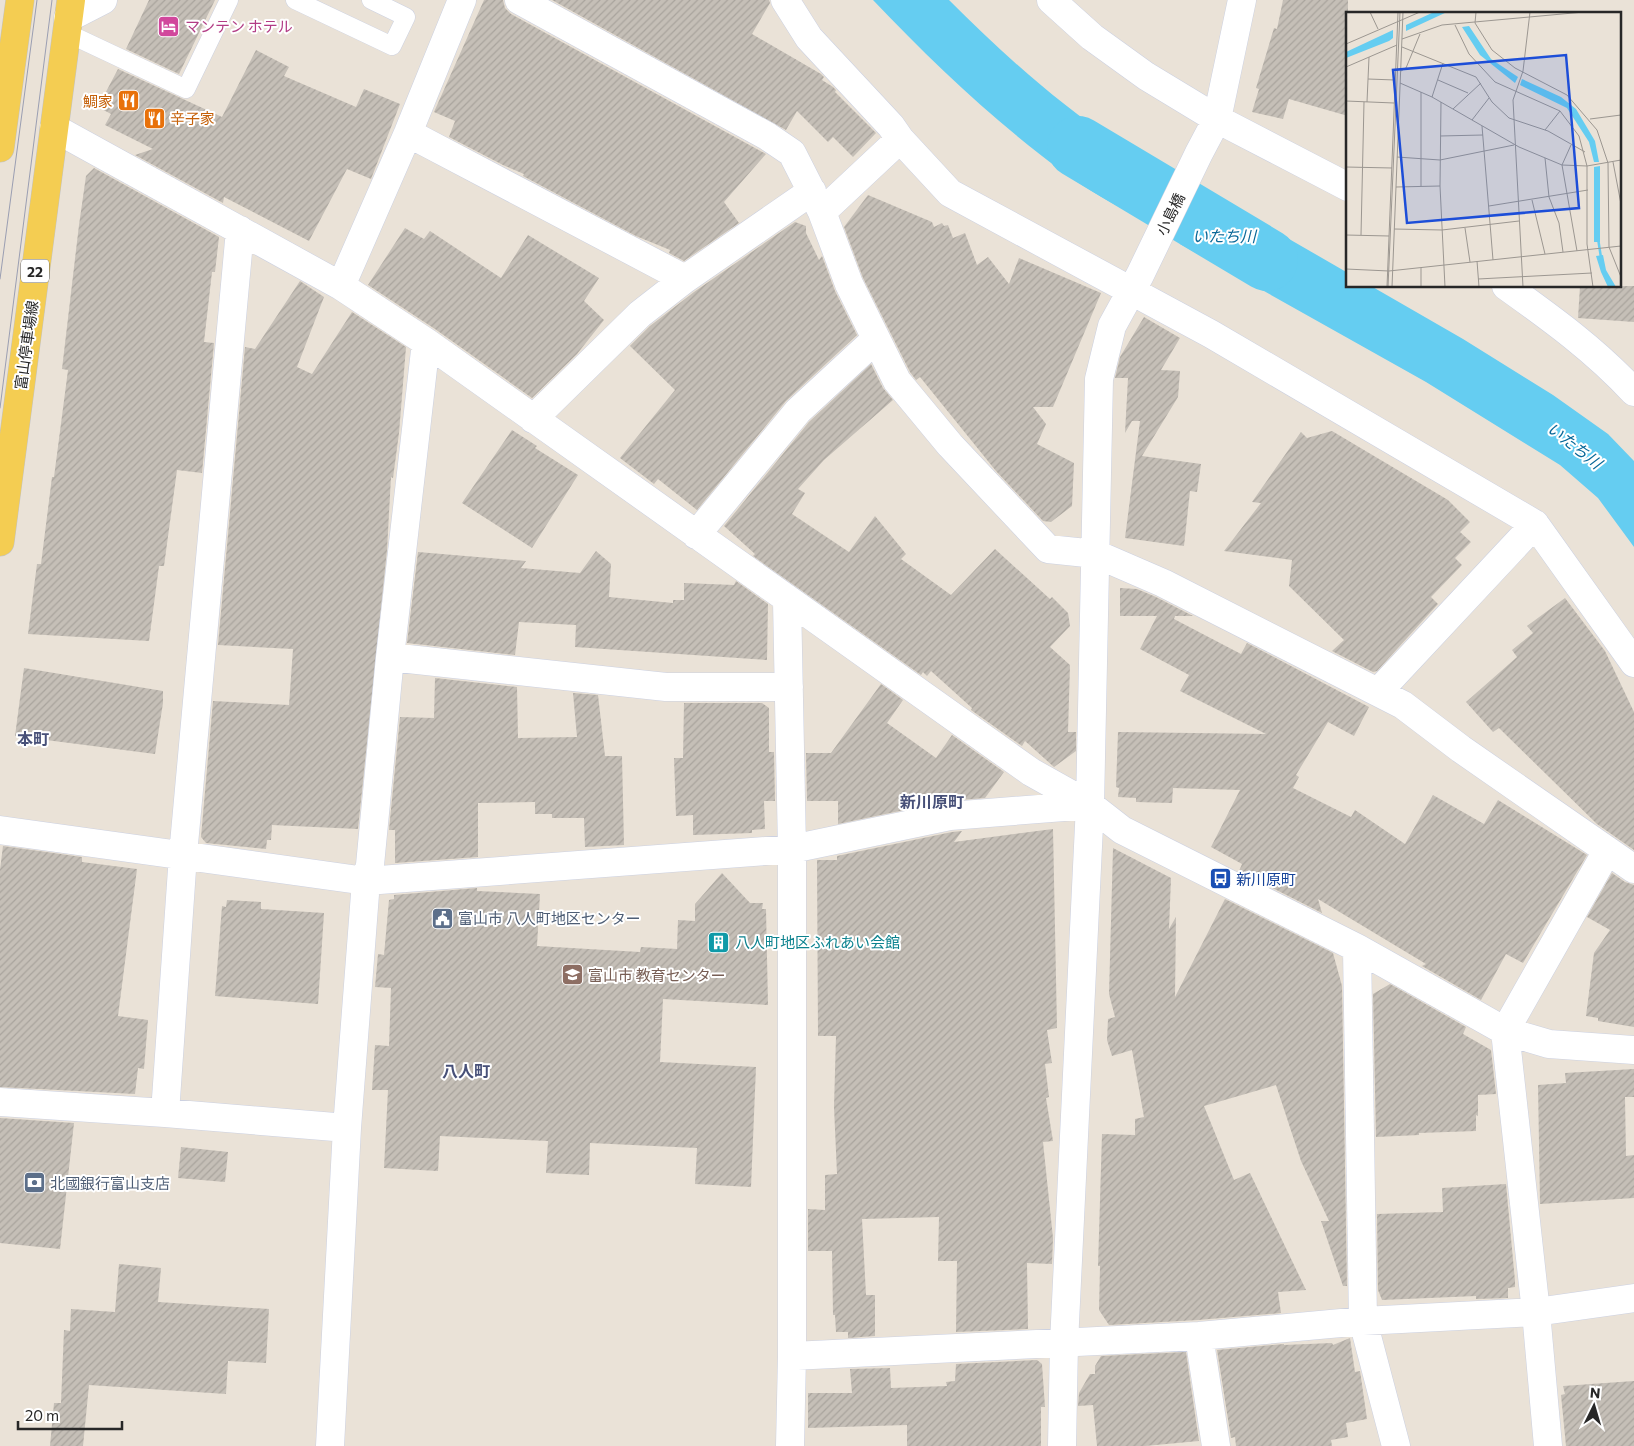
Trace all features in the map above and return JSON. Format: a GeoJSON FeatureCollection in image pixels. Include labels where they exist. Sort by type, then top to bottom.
{"type":"FeatureCollection","features":[{"type":"Feature","properties":{"kind":"main road"},"geometry":{"type":"LineString","coordinates":[[0,148],[4,93],[20,0]]}},
{"type":"Feature","properties":{"kind":"main road","name":"富山停車場線"},"geometry":{"type":"LineString","coordinates":[[0,542],[69,17]]}},
{"type":"Feature","properties":{"kind":"street"},"geometry":{"type":"LineString","coordinates":[[69,17],[103,0]]}},
{"type":"Feature","properties":{"kind":"street"},"geometry":{"type":"LineString","coordinates":[[341,286],[408,133],[462,0]]}},
{"type":"Feature","properties":{"kind":"street"},"geometry":{"type":"LineString","coordinates":[[519,0],[768,136],[792,153],[817,201],[848,284],[897,381],[950,445],[1048,549],[1096,554],[1163,583],[1403,705],[1461,749],[1634,869]]}},
{"type":"Feature","properties":{"kind":"street"},"geometry":{"type":"LineString","coordinates":[[785,0],[809,38],[950,193],[1136,283],[1211,334],[1535,524],[1634,663]]}},
{"type":"Feature","properties":{"kind":"street"},"geometry":{"type":"LineString","coordinates":[[1051,0],[1092,37],[1146,76],[1217,119],[1346,186]]}},
{"type":"Feature","properties":{"kind":"street","name":"小島橋"},"geometry":{"type":"LineString","coordinates":[[1062,1446],[1064,1343],[1090,805],[1099,379],[1112,326],[1136,283],[1217,119],[1242,0]]}},
{"type":"Feature","properties":{"kind":"street"},"geometry":{"type":"LineString","coordinates":[[54,128],[341,286],[426,342],[1031,772],[1090,805],[1122,830],[1357,948],[1505,1031],[1549,1044],[1634,1050]]}},
{"type":"Feature","properties":{"kind":"street"},"geometry":{"type":"LineString","coordinates":[[408,133],[685,279]]}},
{"type":"Feature","properties":{"kind":"street"},"geometry":{"type":"LineString","coordinates":[[533,419],[640,314],[685,279],[817,201],[900,139]]}},
{"type":"Feature","properties":{"kind":"street"},"geometry":{"type":"LineString","coordinates":[[164,1113],[183,855],[240,230]]}},
{"type":"Feature","properties":{"kind":"street"},"geometry":{"type":"LineString","coordinates":[[1509,288],[1561,325],[1617,374],[1634,392]]}},
{"type":"Feature","properties":{"kind":"street"},"geometry":{"type":"LineString","coordinates":[[696,535],[798,411],[876,339]]}},
{"type":"Feature","properties":{"kind":"street"},"geometry":{"type":"LineString","coordinates":[[330,1446],[347,1128],[366,881],[370,865],[390,657],[426,342]]}},
{"type":"Feature","properties":{"kind":"street"},"geometry":{"type":"LineString","coordinates":[[1378,692],[1535,524]]}},
{"type":"Feature","properties":{"kind":"street"},"geometry":{"type":"LineString","coordinates":[[787,600],[792,848],[792,1356],[790,1446]]}},
{"type":"Feature","properties":{"kind":"street"},"geometry":{"type":"LineString","coordinates":[[390,657],[666,687],[789,688]]}},
{"type":"Feature","properties":{"kind":"street"},"geometry":{"type":"LineString","coordinates":[[0,830],[366,881],[792,848],[950,816],[1090,805]]}},
{"type":"Feature","properties":{"kind":"street"},"geometry":{"type":"LineString","coordinates":[[1548,1446],[1536,1312],[1505,1031],[1607,851]]}},
{"type":"Feature","properties":{"kind":"street"},"geometry":{"type":"LineString","coordinates":[[1357,948],[1363,1321],[1396,1446]]}},
{"type":"Feature","properties":{"kind":"street"},"geometry":{"type":"LineString","coordinates":[[0,1102],[347,1128]]}},
{"type":"Feature","properties":{"kind":"street"},"geometry":{"type":"LineString","coordinates":[[792,1356],[1199,1336],[1363,1321],[1536,1312],[1634,1298]]}},
{"type":"Feature","properties":{"kind":"street"},"geometry":{"type":"LineString","coordinates":[[1199,1336],[1216,1446]]}},
{"type":"Feature","properties":{"kind":"lane"},"geometry":{"type":"LineString","coordinates":[[69,17],[186,89],[228,0]]}},
{"type":"Feature","properties":{"kind":"lane"},"geometry":{"type":"LineString","coordinates":[[295,0],[392,46],[406,17],[371,0]]}},
{"type":"Feature","properties":{"kind":"water"},"geometry":{"type":"Polygon","coordinates":[[[873,0],[949,0],[1009,57],[1071,110],[1133,153],[1163,169],[1138,218],[1075,180],[1015,134],[942,69],[873,0]]]}},
{"type":"Feature","properties":{"kind":"water","name":"いたち川"},"geometry":{"type":"Polygon","coordinates":[[[1206,191],[1346,272],[1346,288],[1374,288],[1463,339],[1553,395],[1608,434],[1634,461],[1634,547],[1598,498],[1560,465],[1426,382],[1180,244],[1206,191]]]}},
{"type":"Feature","properties":{"kind":"building","name":"マンテン ホテル"},"geometry":{"type":"Polygon","coordinates":[[[149,0],[215,0],[179,74],[126,49],[149,0]]]}},
{"type":"Feature","properties":{"kind":"building"},"geometry":{"type":"Polygon","coordinates":[[[484,0],[503,0],[505,8],[511,14],[766,154],[724,202],[739,223],[684,261],[669,253],[670,250],[636,236],[523,176],[524,174],[449,137],[455,121],[434,112],[484,0]]]}},
{"type":"Feature","properties":{"kind":"building"},"geometry":{"type":"Polygon","coordinates":[[[552,0],[769,0],[770,3],[752,34],[821,74],[824,77],[822,80],[833,87],[836,90],[835,92],[876,133],[853,157],[833,137],[828,142],[797,111],[786,130],[552,0]]]}},
{"type":"Feature","properties":{"kind":"building"},"geometry":{"type":"Polygon","coordinates":[[[1283,0],[1348,0],[1348,12],[1346,12],[1346,115],[1289,99],[1283,119],[1252,112],[1259,89],[1256,88],[1274,28],[1277,29],[1283,0]]]}},
{"type":"Feature","properties":{"kind":"building"},"geometry":{"type":"Polygon","coordinates":[[[256,50],[289,67],[284,76],[356,107],[364,89],[400,104],[371,179],[347,169],[309,241],[224,197],[223,203],[135,155],[153,149],[105,125],[111,114],[98,107],[118,69],[222,117],[256,50]]]}},
{"type":"Feature","properties":{"kind":"building"},"geometry":{"type":"Polygon","coordinates":[[[94,168],[219,237],[215,272],[212,272],[204,342],[214,343],[202,473],[177,470],[164,566],[159,566],[149,641],[28,634],[37,564],[41,564],[68,370],[62,369],[79,225],[86,176],[94,168]]]}},
{"type":"Feature","properties":{"kind":"building"},"geometry":{"type":"Polygon","coordinates":[[[868,195],[932,222],[934,227],[942,223],[944,226],[948,225],[953,238],[965,233],[977,265],[988,257],[1009,284],[1019,258],[1101,293],[1053,407],[1033,407],[1046,424],[1037,444],[1074,463],[1072,506],[1051,522],[1043,521],[996,471],[920,377],[916,380],[910,372],[863,278],[844,227],[868,195]]]}},
{"type":"Feature","properties":{"kind":"building"},"geometry":{"type":"Polygon","coordinates":[[[795,222],[806,226],[806,233],[819,260],[822,256],[835,291],[857,335],[786,401],[697,510],[658,479],[654,484],[620,458],[675,390],[630,346],[650,326],[694,292],[795,222]]]}},
{"type":"Feature","properties":{"kind":"building"},"geometry":{"type":"Polygon","coordinates":[[[405,228],[424,239],[430,231],[501,278],[528,235],[599,278],[584,301],[604,320],[577,354],[532,398],[435,329],[368,285],[405,228]]]}},
{"type":"Feature","properties":{"kind":"building"},"geometry":{"type":"Polygon","coordinates":[[[300,281],[324,297],[297,367],[312,374],[352,312],[406,347],[399,433],[393,478],[391,477],[387,550],[358,829],[272,825],[271,840],[267,840],[266,849],[206,843],[201,837],[213,701],[289,705],[293,649],[218,645],[245,347],[255,349],[300,281]]]}},
{"type":"Feature","properties":{"kind":"building"},"geometry":{"type":"Polygon","coordinates":[[[1622,286],[1634,286],[1634,322],[1578,318],[1580,288],[1622,288],[1622,286]]]}},
{"type":"Feature","properties":{"kind":"building"},"geometry":{"type":"Polygon","coordinates":[[[1144,317],[1180,338],[1161,370],[1180,371],[1178,397],[1142,456],[1201,464],[1197,492],[1190,491],[1184,546],[1125,538],[1140,421],[1132,421],[1125,433],[1128,378],[1115,378],[1120,357],[1144,317]]]}},
{"type":"Feature","properties":{"kind":"building"},"geometry":{"type":"Polygon","coordinates":[[[871,364],[883,388],[893,400],[824,460],[798,489],[805,493],[792,514],[849,552],[875,516],[906,554],[901,559],[951,595],[995,549],[1050,599],[1052,597],[1068,613],[1070,626],[1050,647],[1070,665],[1068,732],[1076,732],[1076,751],[1054,767],[1025,741],[1022,746],[971,710],[972,708],[931,671],[927,676],[923,672],[921,675],[753,556],[755,554],[724,526],[809,422],[871,364]]]}},
{"type":"Feature","properties":{"kind":"building"},"geometry":{"type":"Polygon","coordinates":[[[512,430],[537,446],[535,448],[578,475],[532,548],[462,503],[512,430]]]}},
{"type":"Feature","properties":{"kind":"building"},"geometry":{"type":"Polygon","coordinates":[[[1332,431],[1448,500],[1470,522],[1460,532],[1471,542],[1455,558],[1462,565],[1431,597],[1438,604],[1377,671],[1373,672],[1332,651],[1344,640],[1289,586],[1292,560],[1224,551],[1261,503],[1252,502],[1301,432],[1307,438],[1332,431]]]}},
{"type":"Feature","properties":{"kind":"building"},"geometry":{"type":"Polygon","coordinates":[[[596,551],[611,564],[609,597],[673,603],[673,600],[684,600],[684,583],[734,585],[736,581],[768,604],[767,660],[575,647],[576,625],[519,622],[515,655],[407,643],[418,552],[526,561],[521,568],[580,573],[596,551]]]}},
{"type":"Feature","properties":{"kind":"building"},"geometry":{"type":"Polygon","coordinates":[[[1120,588],[1137,589],[1156,597],[1193,616],[1175,616],[1174,619],[1241,654],[1247,643],[1369,707],[1354,736],[1328,722],[1296,775],[1299,777],[1293,788],[1351,817],[1355,810],[1405,844],[1433,795],[1484,824],[1498,800],[1587,855],[1523,963],[1506,954],[1481,1000],[1422,966],[1426,964],[1318,899],[1322,913],[1239,871],[1242,864],[1211,847],[1240,790],[1173,788],[1172,803],[1136,802],[1136,798],[1118,797],[1119,788],[1116,787],[1118,732],[1266,734],[1180,691],[1189,675],[1140,649],[1157,616],[1120,616],[1120,588]]]}},
{"type":"Feature","properties":{"kind":"building"},"geometry":{"type":"Polygon","coordinates":[[[1565,598],[1605,651],[1634,712],[1634,850],[1597,824],[1499,728],[1493,732],[1466,702],[1517,657],[1512,650],[1533,633],[1527,626],[1565,598]]]}},
{"type":"Feature","properties":{"kind":"building"},"geometry":{"type":"Polygon","coordinates":[[[24,668],[163,691],[163,703],[155,754],[15,736],[24,668]]]}},
{"type":"Feature","properties":{"kind":"building"},"geometry":{"type":"Polygon","coordinates":[[[435,678],[517,687],[518,738],[577,737],[573,693],[598,695],[605,756],[622,756],[624,845],[585,847],[584,818],[552,818],[552,814],[535,814],[535,802],[478,803],[478,857],[395,863],[395,830],[389,830],[400,717],[434,718],[435,678]]]}},
{"type":"Feature","properties":{"kind":"building"},"geometry":{"type":"Polygon","coordinates":[[[881,684],[903,700],[887,723],[936,758],[952,735],[1004,772],[985,798],[947,801],[838,824],[838,801],[807,801],[806,753],[831,753],[881,684]]]}},
{"type":"Feature","properties":{"kind":"building"},"geometry":{"type":"Polygon","coordinates":[[[684,703],[762,703],[769,708],[769,752],[774,752],[775,801],[764,801],[765,829],[752,830],[752,833],[693,835],[693,815],[676,816],[674,758],[683,758],[684,703]]]}},
{"type":"Feature","properties":{"kind":"building"},"geometry":{"type":"Polygon","coordinates":[[[1053,829],[1057,1028],[1047,1030],[1052,1063],[1045,1064],[1049,1097],[1046,1098],[1053,1141],[1043,1142],[1053,1238],[1052,1264],[1027,1263],[1028,1329],[956,1332],[957,1261],[938,1261],[939,1217],[862,1219],[866,1295],[875,1295],[875,1336],[848,1338],[848,1332],[836,1332],[835,1315],[833,1315],[832,1251],[808,1251],[808,1209],[825,1210],[825,1175],[837,1174],[834,1107],[836,1036],[818,1036],[817,860],[837,860],[837,856],[952,832],[962,831],[954,842],[1053,829]]]}},
{"type":"Feature","properties":{"kind":"building"},"geometry":{"type":"Polygon","coordinates":[[[3,846],[82,857],[82,862],[137,869],[118,1016],[148,1020],[144,1069],[138,1068],[135,1094],[0,1087],[0,870],[3,846]]]}},
{"type":"Feature","properties":{"kind":"building"},"geometry":{"type":"Polygon","coordinates":[[[1113,848],[1171,878],[1169,929],[1176,917],[1175,997],[1225,899],[1333,953],[1342,986],[1347,1286],[1343,1286],[1321,1221],[1329,1221],[1301,1161],[1276,1085],[1204,1106],[1234,1180],[1250,1173],[1306,1290],[1278,1292],[1281,1313],[1109,1325],[1099,1310],[1100,1266],[1098,1266],[1102,1134],[1135,1135],[1135,1119],[1144,1117],[1132,1050],[1112,1056],[1107,1040],[1108,1019],[1115,1017],[1109,994],[1113,848]]]}},
{"type":"Feature","properties":{"kind":"building"},"geometry":{"type":"Polygon","coordinates":[[[722,873],[750,903],[763,903],[762,909],[766,909],[768,1005],[663,999],[660,1062],[756,1067],[751,1187],[695,1184],[697,1148],[590,1143],[589,1175],[546,1173],[548,1141],[440,1136],[438,1171],[384,1168],[388,1090],[372,1090],[375,1045],[389,1046],[391,988],[375,987],[378,954],[384,955],[389,900],[394,899],[394,895],[477,888],[477,891],[540,894],[537,946],[640,952],[641,947],[677,949],[678,920],[695,921],[695,904],[722,873]]]}},
{"type":"Feature","properties":{"kind":"building"},"geometry":{"type":"Polygon","coordinates":[[[1612,873],[1625,882],[1634,885],[1634,1027],[1598,1021],[1598,1018],[1586,1016],[1594,953],[1610,930],[1587,917],[1612,873]]]}},
{"type":"Feature","properties":{"kind":"building"},"geometry":{"type":"Polygon","coordinates":[[[227,900],[261,902],[261,909],[324,913],[318,1004],[215,996],[222,906],[226,907],[227,900]]]}},
{"type":"Feature","properties":{"kind":"building"},"geometry":{"type":"Polygon","coordinates":[[[1390,984],[1466,1027],[1463,1034],[1491,1050],[1496,1094],[1478,1095],[1476,1131],[1376,1137],[1373,994],[1390,984]]]}},
{"type":"Feature","properties":{"kind":"building"},"geometry":{"type":"Polygon","coordinates":[[[1634,1069],[1634,1097],[1625,1097],[1626,1156],[1634,1155],[1634,1198],[1540,1204],[1538,1085],[1566,1083],[1565,1073],[1634,1069]]]}},
{"type":"Feature","properties":{"kind":"building","name":"北國銀行富山支店"},"geometry":{"type":"Polygon","coordinates":[[[0,1118],[74,1123],[60,1249],[0,1243],[0,1118]]]}},
{"type":"Feature","properties":{"kind":"building"},"geometry":{"type":"Polygon","coordinates":[[[181,1147],[228,1152],[225,1182],[178,1178],[181,1147]]]}},
{"type":"Feature","properties":{"kind":"building"},"geometry":{"type":"Polygon","coordinates":[[[1506,1184],[1515,1281],[1515,1287],[1508,1288],[1508,1298],[1476,1299],[1476,1296],[1382,1300],[1378,1290],[1377,1214],[1443,1212],[1442,1188],[1506,1184]]]}},
{"type":"Feature","properties":{"kind":"building"},"geometry":{"type":"Polygon","coordinates":[[[119,1264],[161,1268],[158,1302],[269,1309],[266,1363],[228,1361],[226,1394],[89,1385],[83,1446],[50,1446],[54,1403],[61,1403],[64,1330],[70,1331],[71,1309],[115,1312],[119,1264]]]}},
{"type":"Feature","properties":{"kind":"building"},"geometry":{"type":"Polygon","coordinates":[[[1350,1338],[1355,1372],[1360,1371],[1367,1419],[1346,1423],[1348,1437],[1331,1440],[1332,1446],[1236,1446],[1235,1437],[1231,1438],[1217,1350],[1284,1344],[1332,1343],[1333,1345],[1350,1338]]]}},
{"type":"Feature","properties":{"kind":"building"},"geometry":{"type":"Polygon","coordinates":[[[1186,1352],[1199,1441],[1145,1446],[1097,1446],[1093,1405],[1078,1406],[1079,1393],[1090,1374],[1095,1374],[1095,1366],[1101,1356],[1186,1352]]]}},
{"type":"Feature","properties":{"kind":"building"},"geometry":{"type":"Polygon","coordinates":[[[1037,1360],[1042,1364],[1045,1407],[1041,1407],[1041,1446],[907,1446],[907,1425],[808,1428],[808,1393],[852,1393],[850,1369],[890,1368],[891,1388],[947,1386],[946,1382],[955,1381],[956,1364],[1037,1360]]]}},
{"type":"Feature","properties":{"kind":"building"},"geometry":{"type":"Polygon","coordinates":[[[1634,1381],[1634,1446],[1566,1446],[1561,1395],[1565,1394],[1563,1386],[1634,1381]]]}},
{"type":"Feature","properties":{"kind":"waterway","name":"いたち川"},"geometry":{"type":"LineString","coordinates":[[1078,147],[1267,260]]}},
{"type":"Feature","properties":{"kind":"tram line"},"geometry":{"type":"LineString","coordinates":[[0,279],[37,0]]}},
{"type":"Feature","properties":{"kind":"tram line"},"geometry":{"type":"LineString","coordinates":[[0,408],[52,0]]}},
{"type":"Feature","properties":{"kind":"place","name":"マンテン ホテル"},"geometry":{"type":"Point","coordinates":[169,26]}},
{"type":"Feature","properties":{"kind":"place","name":"鯛家"},"geometry":{"type":"Point","coordinates":[129,101]}},
{"type":"Feature","properties":{"kind":"place","name":"辛子家"},"geometry":{"type":"Point","coordinates":[154,118]}},
{"type":"Feature","properties":{"kind":"place","name":"新川原町"},"geometry":{"type":"Point","coordinates":[1220,879]}},
{"type":"Feature","properties":{"kind":"place","name":"富山市 八人町地区センター"},"geometry":{"type":"Point","coordinates":[442,918]}},
{"type":"Feature","properties":{"kind":"place","name":"八人町地区ふれあい会館"},"geometry":{"type":"Point","coordinates":[719,942]}},
{"type":"Feature","properties":{"kind":"place","name":"富山市 教育センター"},"geometry":{"type":"Point","coordinates":[572,975]}},
{"type":"Feature","properties":{"kind":"place","name":"北國銀行富山支店"},"geometry":{"type":"Point","coordinates":[34,1183]}},
{"type":"Feature","properties":{"kind":"district","name":"本町"},"geometry":{"type":"Point","coordinates":[33,738]}},
{"type":"Feature","properties":{"kind":"district","name":"新川原町"},"geometry":{"type":"Point","coordinates":[932,801]}},
{"type":"Feature","properties":{"kind":"district","name":"八人町"},"geometry":{"type":"Point","coordinates":[466,1070]}}]}
